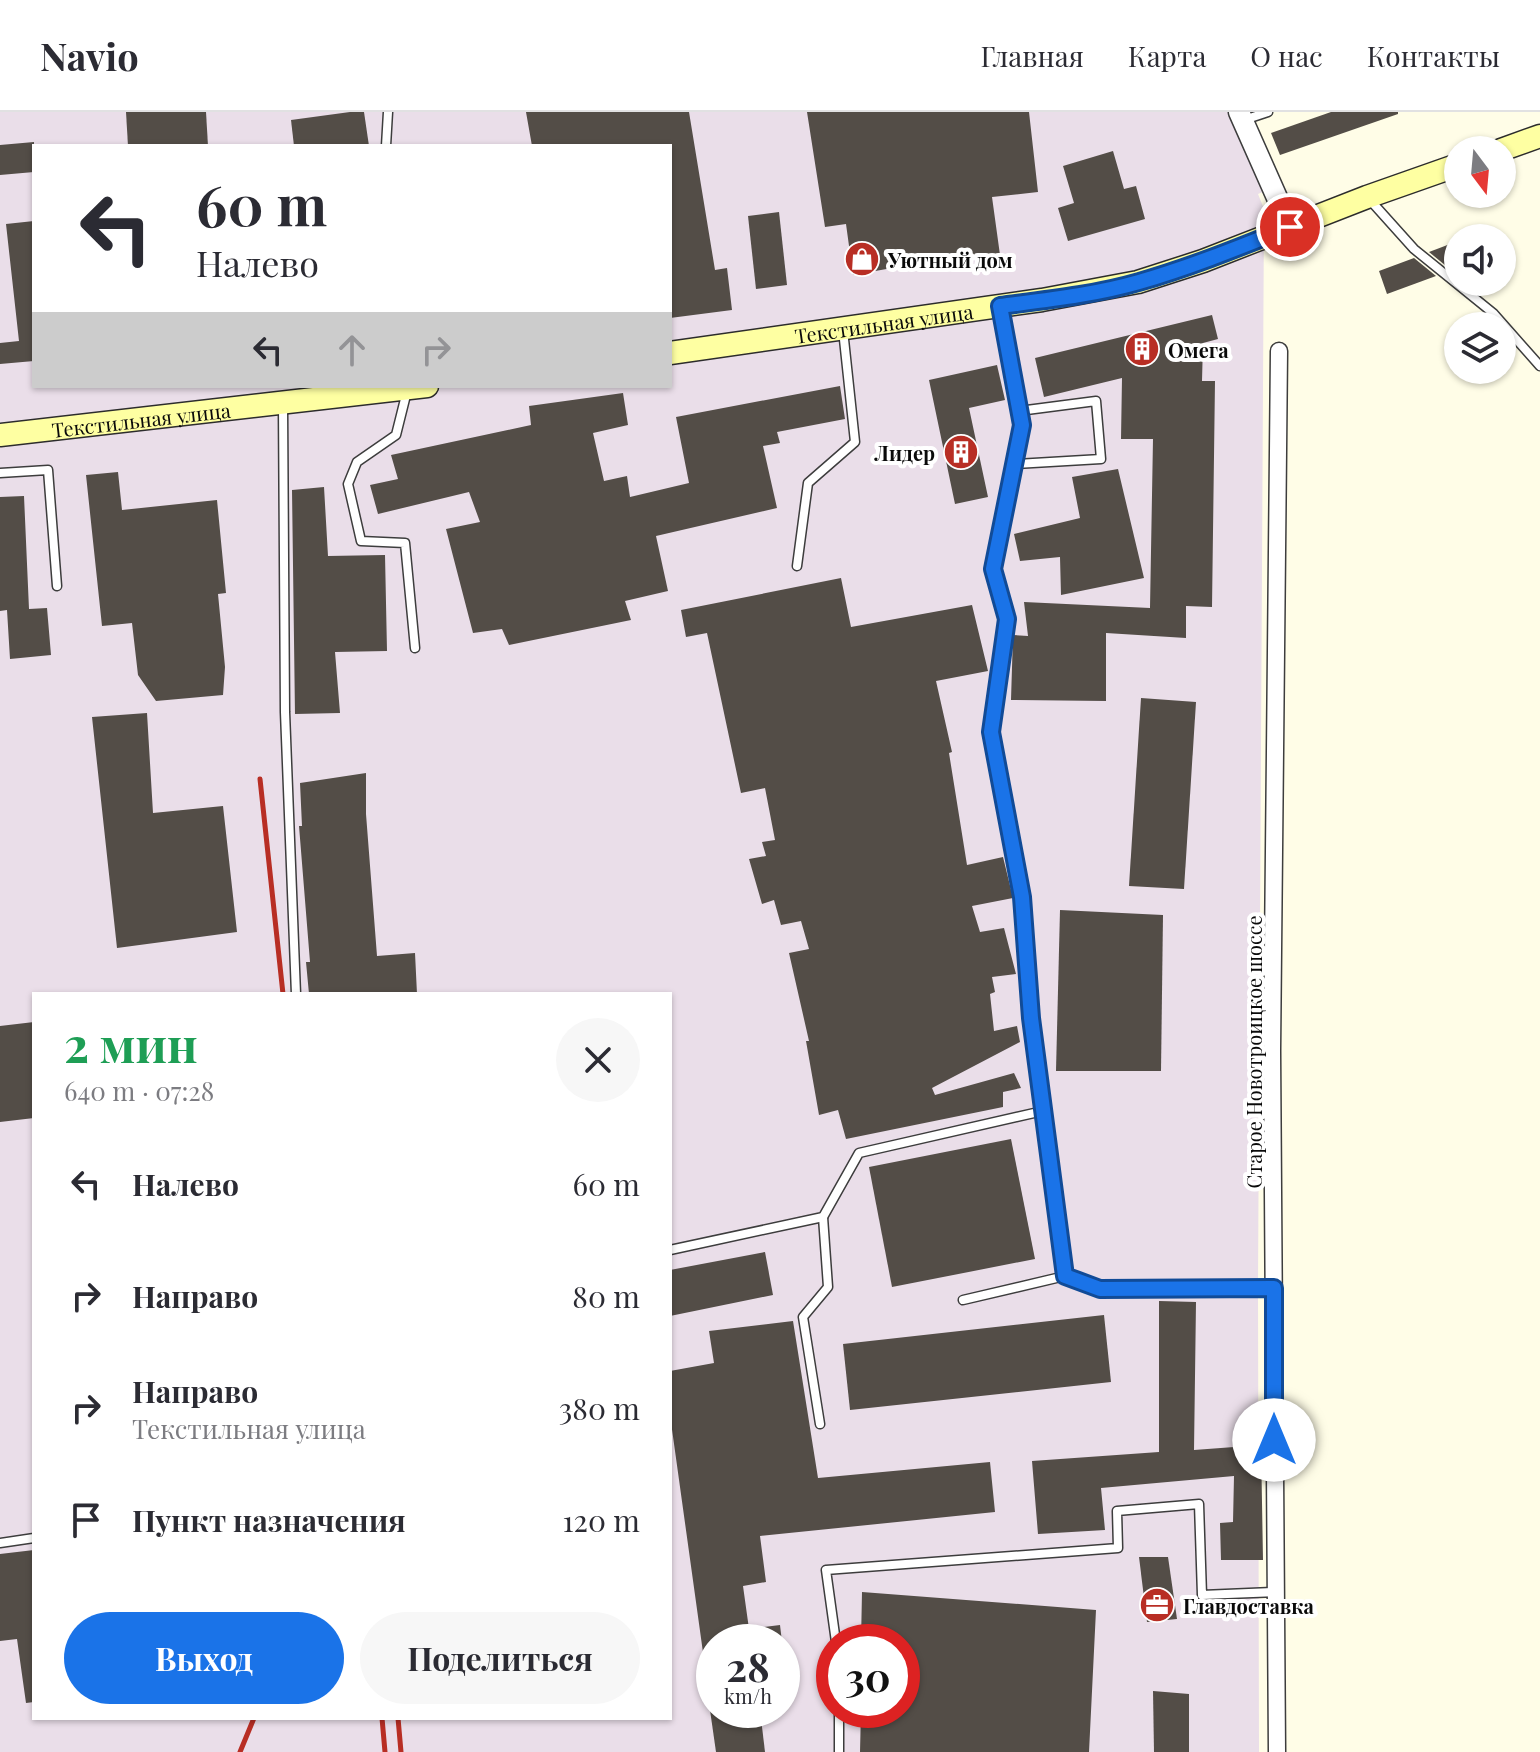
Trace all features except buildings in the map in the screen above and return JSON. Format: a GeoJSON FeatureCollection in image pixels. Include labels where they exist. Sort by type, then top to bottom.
{"type":"FeatureCollection","features":[{"type":"Feature","properties":{"kind":"main road"},"geometry":{"type":"LineString","coordinates":[[1516,145],[1540,136]]}},
{"type":"Feature","properties":{"kind":"main road","name":"Текстильная улица"},"geometry":{"type":"LineString","coordinates":[[672,353],[1088,293],[1138,282],[1203,261],[1444,170]]}},
{"type":"Feature","properties":{"kind":"main road","name":"Текстильная улица"},"geometry":{"type":"LineString","coordinates":[[0,435],[405,388]]}},
{"type":"Feature","properties":{"kind":"street"},"geometry":{"type":"LineString","coordinates":[[1241,116],[1290,227]]}},
{"type":"Feature","properties":{"kind":"street","name":"Старое Новотроицкое шоссе"},"geometry":{"type":"LineString","coordinates":[[1277,1752],[1272,1051],[1279,351]]}},
{"type":"Feature","properties":{"kind":"lane"},"geometry":{"type":"LineString","coordinates":[[386,144],[388,112]]}},
{"type":"Feature","properties":{"kind":"lane"},"geometry":{"type":"LineString","coordinates":[[1241,116],[1268,112]]}},
{"type":"Feature","properties":{"kind":"lane"},"geometry":{"type":"LineString","coordinates":[[1367,197],[1414,249],[1493,313],[1540,366]]}},
{"type":"Feature","properties":{"kind":"lane"},"geometry":{"type":"LineString","coordinates":[[1000,306],[1022,425],[993,569],[1007,619],[991,732],[1022,897],[1031,1018],[1065,1276]]}},
{"type":"Feature","properties":{"kind":"lane"},"geometry":{"type":"LineString","coordinates":[[797,566],[808,483],[855,442],[843,329]]}},
{"type":"Feature","properties":{"kind":"lane"},"geometry":{"type":"LineString","coordinates":[[414,388],[396,435],[357,462],[348,484],[361,541],[405,543],[415,648]]}},
{"type":"Feature","properties":{"kind":"lane"},"geometry":{"type":"LineString","coordinates":[[1014,464],[1101,459],[1096,401],[1019,411]]}},
{"type":"Feature","properties":{"kind":"lane"},"geometry":{"type":"LineString","coordinates":[[283,402],[285,712],[296,992]]}},
{"type":"Feature","properties":{"kind":"lane"},"geometry":{"type":"LineString","coordinates":[[0,473],[48,470],[57,586]]}},
{"type":"Feature","properties":{"kind":"lane"},"geometry":{"type":"LineString","coordinates":[[820,1424],[803,1317],[828,1287],[823,1217],[859,1153],[1043,1111]]}},
{"type":"Feature","properties":{"kind":"lane"},"geometry":{"type":"LineString","coordinates":[[672,1250],[823,1217]]}},
{"type":"Feature","properties":{"kind":"lane"},"geometry":{"type":"LineString","coordinates":[[963,1300],[1065,1276],[1100,1289],[1274,1288]]}},
{"type":"Feature","properties":{"kind":"lane"},"geometry":{"type":"LineString","coordinates":[[834,1624],[826,1570],[1118,1548],[1117,1511],[1199,1504],[1202,1595],[1275,1592]]}},
{"type":"Feature","properties":{"kind":"lane"},"geometry":{"type":"LineString","coordinates":[[0,1543],[32,1538]]}},
{"type":"Feature","properties":{"kind":"lane"},"geometry":{"type":"LineString","coordinates":[[839,1728],[839,1752]]}},
{"type":"Feature","properties":{"kind":"shaded area"},"geometry":{"type":"Polygon","coordinates":[[[0,112],[1230,112],[1265,191],[1258,194],[1264,209],[1258,1286],[1259,1752],[0,1752],[0,112]]]}},
{"type":"Feature","properties":{"kind":"railway"},"geometry":{"type":"LineString","coordinates":[[260,779],[283,992]]}},
{"type":"Feature","properties":{"kind":"railway"},"geometry":{"type":"LineString","coordinates":[[240,1752],[253,1720]]}},
{"type":"Feature","properties":{"kind":"railway"},"geometry":{"type":"LineString","coordinates":[[382,1720],[385,1752]]}},
{"type":"Feature","properties":{"kind":"railway"},"geometry":{"type":"LineString","coordinates":[[398,1720],[401,1752]]}},
{"type":"Feature","properties":{"kind":"place","name":"Уютный дом"},"geometry":{"type":"Point","coordinates":[862,259]}},
{"type":"Feature","properties":{"kind":"place","name":"Омега"},"geometry":{"type":"Point","coordinates":[1142,349]}},
{"type":"Feature","properties":{"kind":"place","name":"Лидер"},"geometry":{"type":"Point","coordinates":[961,452]}},
{"type":"Feature","properties":{"kind":"place","name":"Главдоставка"},"geometry":{"type":"Point","coordinates":[1157,1605]}},
{"type":"Feature","properties":{"kind":"route"},"geometry":{"type":"LineString","coordinates":[[1274,1440],[1274,1288],[1100,1289],[1065,1276],[1031,1018],[1022,897],[991,732],[1007,619],[993,569],[1022,425],[1000,306],[1138,282],[1290,227]]}}]}
